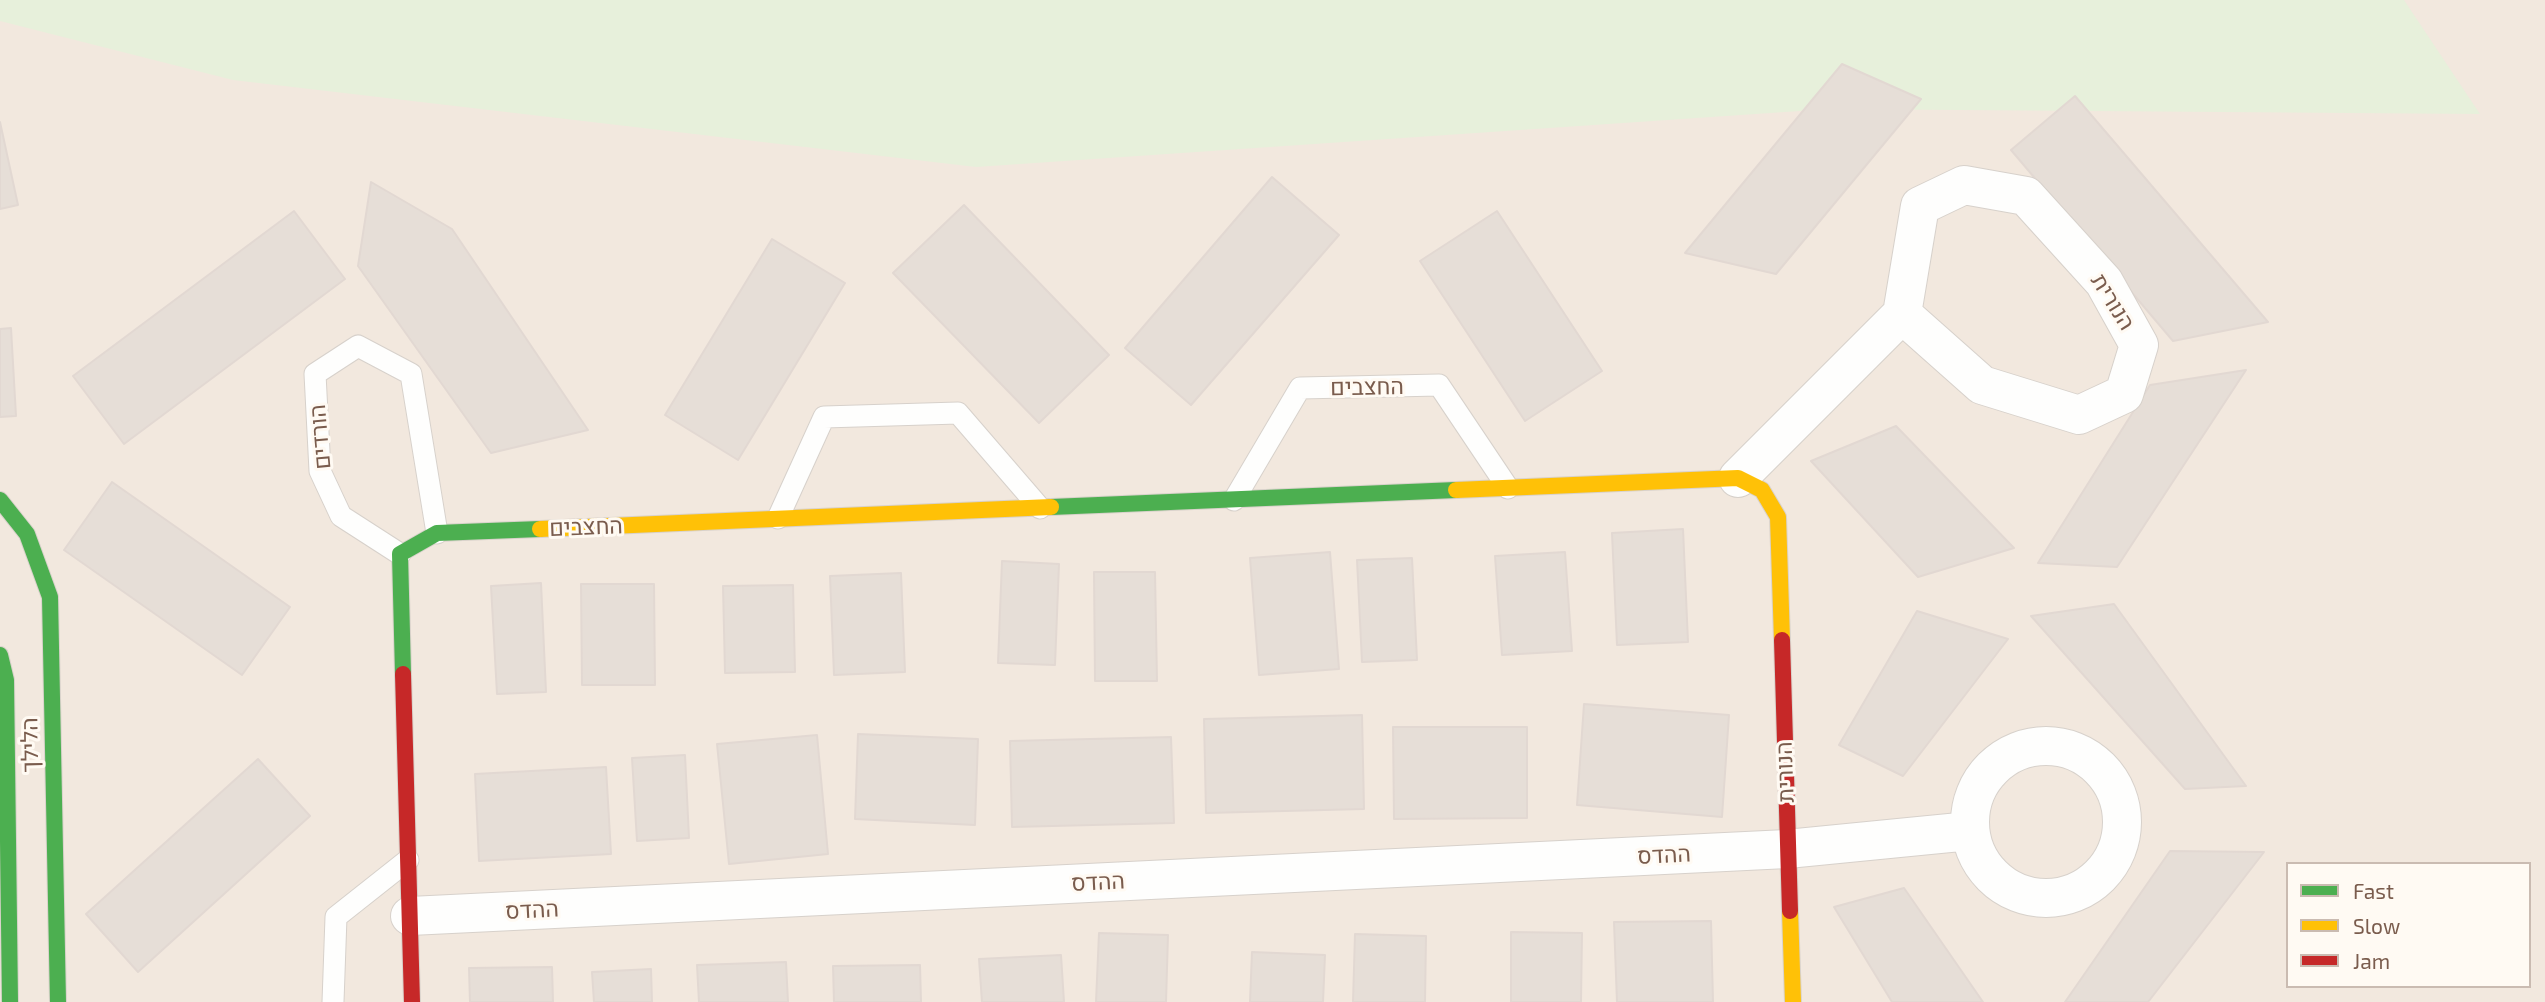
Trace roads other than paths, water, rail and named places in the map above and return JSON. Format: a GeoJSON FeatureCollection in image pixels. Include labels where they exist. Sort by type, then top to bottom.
{"type":"FeatureCollection","features":[{"type":"Feature","properties":{"kind":"street","name":"הנורית"},"geometry":{"type":"LineString","coordinates":[[1964,185],[2026,196],[2104,282],[2138,345],[2124,394],[2079,415],[1982,386],[1902,314],[1920,206],[1964,185]]}},
{"type":"Feature","properties":{"kind":"street"},"geometry":{"type":"LineString","coordinates":[[1750,484],[1902,314]]}},
{"type":"Feature","properties":{"kind":"street","name":"הנורית"},"geometry":{"type":"LineString","coordinates":[[1750,484],[1778,517],[1793,1002]]}},
{"type":"Feature","properties":{"kind":"street","name":"החצבים"},"geometry":{"type":"LineString","coordinates":[[400,554],[437,533],[1508,488],[1750,484]]}},
{"type":"Feature","properties":{"kind":"street","name":"הלילך"},"geometry":{"type":"LineString","coordinates":[[0,500],[27,534],[50,597],[58,1002]]}},
{"type":"Feature","properties":{"kind":"street"},"geometry":{"type":"LineString","coordinates":[[400,554],[412,1002]]}},
{"type":"Feature","properties":{"kind":"street","name":"הלילך"},"geometry":{"type":"LineString","coordinates":[[0,655],[6,680],[10,1002]]}},
{"type":"Feature","properties":{"kind":"street"},"geometry":{"type":"LineString","coordinates":[[1787,849],[1970,831]]}},
{"type":"Feature","properties":{"kind":"street","name":"ההדס"},"geometry":{"type":"LineString","coordinates":[[410,916],[1787,849]]}},
{"type":"Feature","properties":{"kind":"lane","name":"הורדים"},"geometry":{"type":"LineString","coordinates":[[400,554],[341,516],[320,471],[315,374],[358,346],[411,374],[437,533]]}},
{"type":"Feature","properties":{"kind":"lane","name":"החצבים"},"geometry":{"type":"LineString","coordinates":[[1234,500],[1300,388],[1439,385],[1508,488]]}},
{"type":"Feature","properties":{"kind":"lane"},"geometry":{"type":"LineString","coordinates":[[778,519],[824,417],[958,413],[1040,508]]}},
{"type":"Feature","properties":{"kind":"lane"},"geometry":{"type":"LineString","coordinates":[[332,1002],[336,917],[408,860]]}}]}
